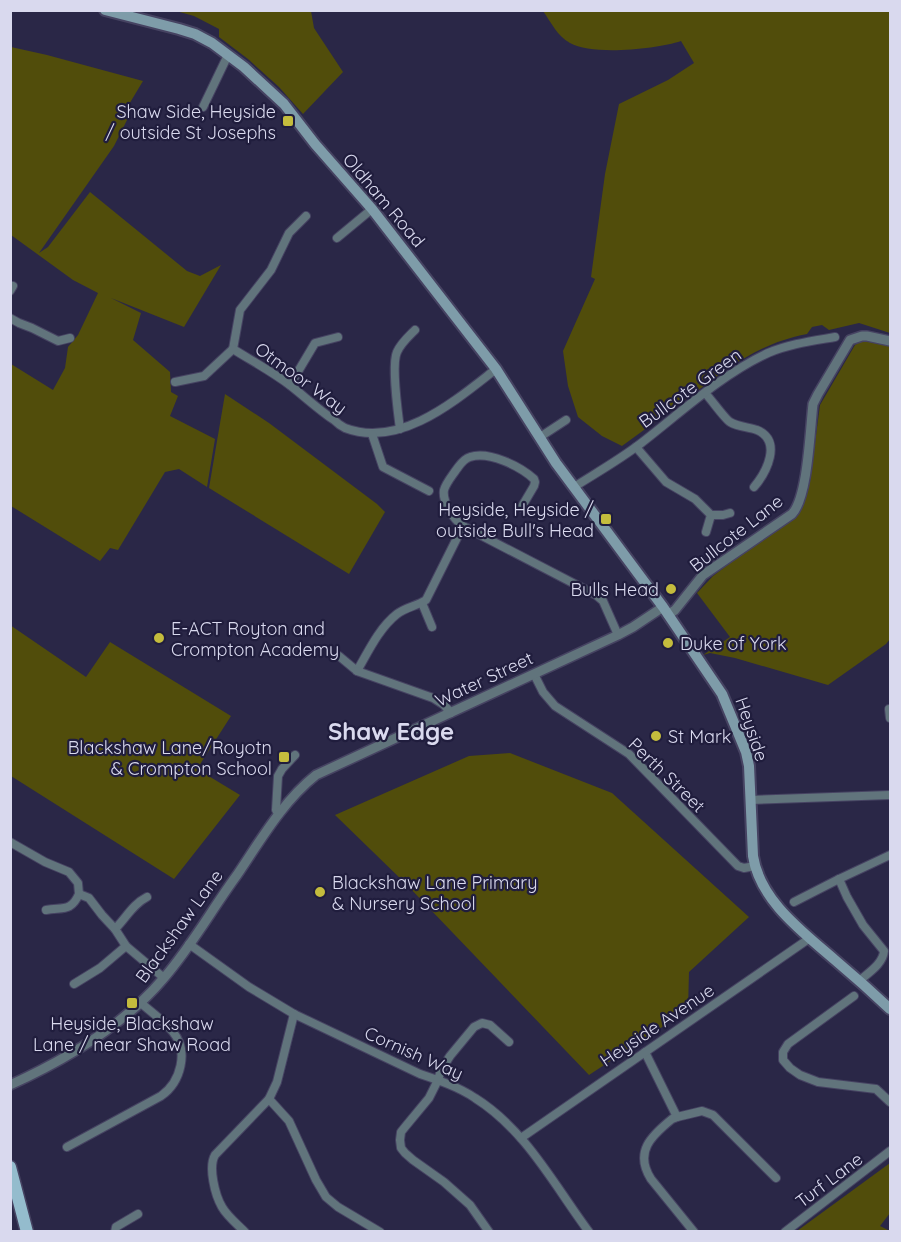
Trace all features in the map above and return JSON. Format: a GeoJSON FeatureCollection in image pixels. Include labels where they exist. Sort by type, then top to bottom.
{"type":"FeatureCollection","features":[{"type":"Feature","properties":{"kind":"main road","name":"Oldham Road"},"geometry":{"type":"LineString","coordinates":[[105,10],[195,34],[228,55],[284,104],[315,144],[372,209],[496,369],[556,464],[574,488]]}},
{"type":"Feature","properties":{"kind":"main road","name":"Heyside"},"geometry":{"type":"LineString","coordinates":[[574,488],[666,611],[722,694],[746,752],[749,765],[755,866],[761,882],[782,911],[891,1009]]}},
{"type":"Feature","properties":{"kind":"main road"},"geometry":{"type":"LineString","coordinates":[[10,1167],[27,1232]]}},
{"type":"Feature","properties":{"kind":"street"},"geometry":{"type":"LineString","coordinates":[[203,107],[228,55]]}},
{"type":"Feature","properties":{"kind":"street"},"geometry":{"type":"LineString","coordinates":[[337,238],[372,209]]}},
{"type":"Feature","properties":{"kind":"street","name":"Otmoor Way"},"geometry":{"type":"LineString","coordinates":[[306,216],[289,233],[271,270],[240,310],[233,348],[290,385],[344,428],[372,434],[400,429],[430,417],[496,369]]}},
{"type":"Feature","properties":{"kind":"street"},"geometry":{"type":"LineString","coordinates":[[10,318],[58,341],[70,338]]}},
{"type":"Feature","properties":{"kind":"street"},"geometry":{"type":"LineString","coordinates":[[400,429],[396,390],[396,355],[405,340],[415,330]]}},
{"type":"Feature","properties":{"kind":"street"},"geometry":{"type":"LineString","coordinates":[[290,385],[315,343],[338,336]]}},
{"type":"Feature","properties":{"kind":"street","name":"Bullcote Lane"},"geometry":{"type":"LineString","coordinates":[[666,611],[675,610],[703,575],[792,514],[797,508],[804,487],[813,404],[818,394],[850,340],[867,336],[891,341]]}},
{"type":"Feature","properties":{"kind":"street","name":"Bullcote Green"},"geometry":{"type":"LineString","coordinates":[[574,488],[636,447],[735,371],[769,353],[801,343],[835,337]]}},
{"type":"Feature","properties":{"kind":"street"},"geometry":{"type":"LineString","coordinates":[[175,382],[204,376],[233,348]]}},
{"type":"Feature","properties":{"kind":"street"},"geometry":{"type":"LineString","coordinates":[[705,393],[729,422],[760,431],[766,436],[771,452],[769,464],[754,487]]}},
{"type":"Feature","properties":{"kind":"street"},"geometry":{"type":"LineString","coordinates":[[540,437],[566,420]]}},
{"type":"Feature","properties":{"kind":"street"},"geometry":{"type":"LineString","coordinates":[[372,434],[383,467],[429,491]]}},
{"type":"Feature","properties":{"kind":"street"},"geometry":{"type":"LineString","coordinates":[[636,447],[666,482],[695,499],[711,515],[723,516],[730,513]]}},
{"type":"Feature","properties":{"kind":"street"},"geometry":{"type":"LineString","coordinates":[[521,508],[534,486],[534,479],[504,461],[492,457],[482,455],[468,457],[459,465],[444,491],[453,519],[463,526],[596,595],[603,601],[618,635]]}},
{"type":"Feature","properties":{"kind":"street"},"geometry":{"type":"LineString","coordinates":[[706,532],[711,515]]}},
{"type":"Feature","properties":{"kind":"street"},"geometry":{"type":"LineString","coordinates":[[357,672],[389,621],[398,613],[424,601],[463,526]]}},
{"type":"Feature","properties":{"kind":"street"},"geometry":{"type":"LineString","coordinates":[[424,601],[432,627]]}},
{"type":"Feature","properties":{"kind":"street","name":"Water Street"},"geometry":{"type":"LineString","coordinates":[[316,775],[666,611]]}},
{"type":"Feature","properties":{"kind":"street"},"geometry":{"type":"LineString","coordinates":[[339,656],[357,672],[433,698],[451,713]]}},
{"type":"Feature","properties":{"kind":"street","name":"Perth Street"},"geometry":{"type":"LineString","coordinates":[[534,674],[543,692],[555,706],[629,754],[738,866],[744,868],[755,866]]}},
{"type":"Feature","properties":{"kind":"street"},"geometry":{"type":"LineString","coordinates":[[279,814],[276,810],[278,776],[296,755]]}},
{"type":"Feature","properties":{"kind":"street","name":"Blackshaw Lane"},"geometry":{"type":"LineString","coordinates":[[10,1085],[63,1058],[109,1029],[141,1003],[164,978],[189,944],[279,814],[316,775]]}},
{"type":"Feature","properties":{"kind":"street"},"geometry":{"type":"LineString","coordinates":[[750,800],[891,795]]}},
{"type":"Feature","properties":{"kind":"street"},"geometry":{"type":"LineString","coordinates":[[10,842],[45,862],[69,872],[78,883],[80,894],[67,909],[46,910]]}},
{"type":"Feature","properties":{"kind":"street"},"geometry":{"type":"LineString","coordinates":[[794,902],[891,855]]}},
{"type":"Feature","properties":{"kind":"street"},"geometry":{"type":"LineString","coordinates":[[839,879],[862,925],[884,951],[881,961],[859,981]]}},
{"type":"Feature","properties":{"kind":"street"},"geometry":{"type":"LineString","coordinates":[[80,894],[89,898],[126,946],[164,978]]}},
{"type":"Feature","properties":{"kind":"street"},"geometry":{"type":"LineString","coordinates":[[115,929],[138,902],[147,897]]}},
{"type":"Feature","properties":{"kind":"street","name":"Heyside Avenue"},"geometry":{"type":"LineString","coordinates":[[521,1138],[810,938]]}},
{"type":"Feature","properties":{"kind":"street","name":"Cornish Way"},"geometry":{"type":"LineString","coordinates":[[189,944],[249,987],[294,1014],[420,1074],[475,1097],[507,1123],[521,1138],[550,1175],[589,1232]]}},
{"type":"Feature","properties":{"kind":"street"},"geometry":{"type":"LineString","coordinates":[[74,984],[100,968],[126,946]]}},
{"type":"Feature","properties":{"kind":"street"},"geometry":{"type":"LineString","coordinates":[[854,996],[788,1044],[783,1052],[783,1060],[790,1068],[810,1080],[876,1089],[891,1102]]}},
{"type":"Feature","properties":{"kind":"street"},"geometry":{"type":"LineString","coordinates":[[67,1147],[162,1096],[171,1088],[182,1062],[177,1040],[174,1033],[141,1003]]}},
{"type":"Feature","properties":{"kind":"street"},"geometry":{"type":"LineString","coordinates":[[245,1232],[222,1207],[214,1185],[212,1162],[215,1155],[269,1099],[277,1082],[294,1014]]}},
{"type":"Feature","properties":{"kind":"street"},"geometry":{"type":"LineString","coordinates":[[489,1232],[470,1205],[444,1182],[413,1161],[401,1148],[401,1132],[429,1098],[450,1056],[478,1024],[490,1025],[509,1042]]}},
{"type":"Feature","properties":{"kind":"street"},"geometry":{"type":"LineString","coordinates":[[645,1052],[677,1117]]}},
{"type":"Feature","properties":{"kind":"street"},"geometry":{"type":"LineString","coordinates":[[269,1099],[289,1121],[326,1197],[338,1207],[380,1232]]}},
{"type":"Feature","properties":{"kind":"street"},"geometry":{"type":"LineString","coordinates":[[694,1232],[651,1179],[644,1162],[644,1151],[647,1144],[667,1123],[677,1117],[702,1111],[713,1115],[776,1178]]}},
{"type":"Feature","properties":{"kind":"street","name":"Turf Lane"},"geometry":{"type":"LineString","coordinates":[[785,1232],[891,1151]]}},
{"type":"Feature","properties":{"kind":"street"},"geometry":{"type":"LineString","coordinates":[[115,1232],[117,1227],[138,1214]]}},
{"type":"Feature","properties":{"kind":"shaded area"},"geometry":{"type":"Polygon","coordinates":[[[176,11],[311,11],[314,28],[343,72],[303,114],[279,87],[219,37],[219,29],[194,16],[176,11]]]}},
{"type":"Feature","properties":{"kind":"shaded area"},"geometry":{"type":"Polygon","coordinates":[[[543,11],[890,11],[890,333],[859,323],[829,330],[822,325],[812,327],[807,334],[775,343],[733,365],[622,446],[602,436],[578,417],[568,386],[563,351],[595,279],[591,277],[605,174],[619,104],[668,80],[694,63],[681,41],[657,47],[625,50],[580,47],[561,37],[543,11]]]}},
{"type":"Feature","properties":{"kind":"shaded area"},"geometry":{"type":"Polygon","coordinates":[[[11,47],[143,81],[128,106],[128,118],[114,146],[39,253],[48,247],[90,192],[187,271],[200,276],[221,265],[184,327],[111,298],[141,313],[133,340],[170,372],[171,392],[178,396],[170,416],[215,439],[207,487],[179,469],[165,472],[118,550],[110,548],[100,561],[11,506],[11,364],[53,390],[65,368],[68,347],[78,335],[98,293],[73,280],[11,235],[11,47]]]}},
{"type":"Feature","properties":{"kind":"shaded area"},"geometry":{"type":"Polygon","coordinates":[[[862,341],[890,346],[890,639],[828,685],[735,658],[710,653],[703,655],[730,637],[697,593],[713,576],[800,510],[810,481],[820,405],[855,345],[862,341]]]}},
{"type":"Feature","properties":{"kind":"shaded area"},"geometry":{"type":"Polygon","coordinates":[[[225,394],[269,423],[385,512],[349,574],[209,488],[225,394]]]}},
{"type":"Feature","properties":{"kind":"shaded area"},"geometry":{"type":"Polygon","coordinates":[[[10,625],[86,677],[110,642],[231,716],[197,769],[240,795],[174,879],[11,776],[10,625]]]}},
{"type":"Feature","properties":{"kind":"shaded area"},"geometry":{"type":"Polygon","coordinates":[[[510,753],[612,793],[749,917],[689,972],[688,1010],[589,1075],[406,884],[335,815],[469,756],[510,753]]]}},
{"type":"Feature","properties":{"kind":"shaded area"},"geometry":{"type":"Polygon","coordinates":[[[890,1163],[890,1213],[880,1226],[890,1231],[797,1231],[890,1163]]]}},
{"type":"Feature","properties":{"kind":"place","name":"Shaw Side, Heyside / outside St Josephs"},"geometry":{"type":"Point","coordinates":[288,121]}},
{"type":"Feature","properties":{"kind":"place","name":"Heyside, Heyside / outside Bull's Head"},"geometry":{"type":"Point","coordinates":[606,519]}},
{"type":"Feature","properties":{"kind":"place","name":"Bulls Head"},"geometry":{"type":"Point","coordinates":[671,589]}},
{"type":"Feature","properties":{"kind":"place","name":"E-ACT Royton and Crompton Academy"},"geometry":{"type":"Point","coordinates":[159,638]}},
{"type":"Feature","properties":{"kind":"place","name":"Duke of York"},"geometry":{"type":"Point","coordinates":[668,643]}},
{"type":"Feature","properties":{"kind":"place","name":"St Mark"},"geometry":{"type":"Point","coordinates":[656,736]}},
{"type":"Feature","properties":{"kind":"place","name":"Blackshaw Lane/Royotn & Crompton School"},"geometry":{"type":"Point","coordinates":[284,757]}},
{"type":"Feature","properties":{"kind":"place","name":"Blackshaw Lane Primary & Nursery School"},"geometry":{"type":"Point","coordinates":[320,892]}},
{"type":"Feature","properties":{"kind":"place","name":"Heyside, Blackshaw Lane / near Shaw Road"},"geometry":{"type":"Point","coordinates":[132,1003]}},
{"type":"Feature","properties":{"kind":"district","name":"Shaw Edge"},"geometry":{"type":"Point","coordinates":[391,731]}}]}
